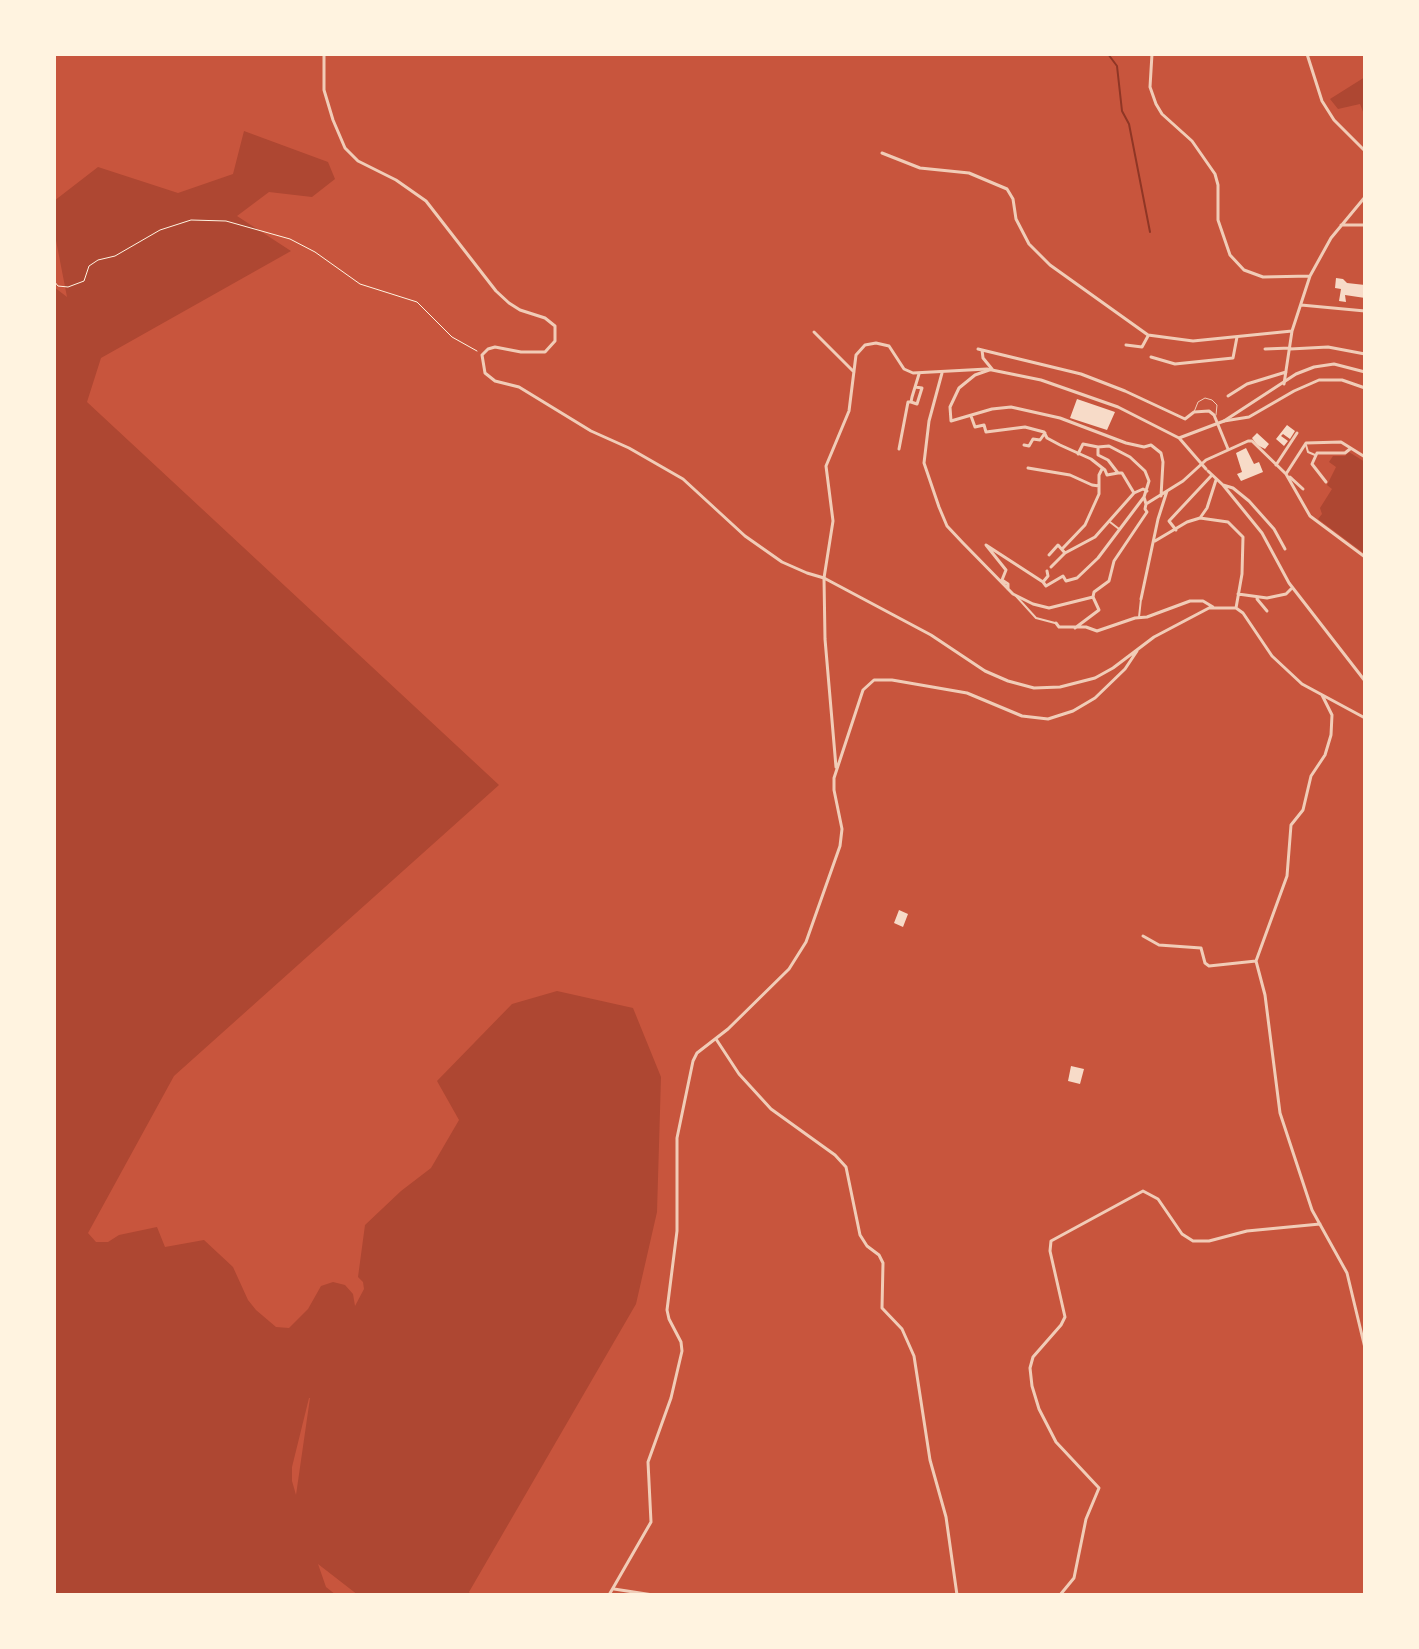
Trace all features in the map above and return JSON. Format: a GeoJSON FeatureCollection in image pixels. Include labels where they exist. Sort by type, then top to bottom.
{"type":"FeatureCollection","features":[{"type":"Feature","properties":{"kind":"street"},"geometry":{"type":"LineString","coordinates":[[324,54],[324,90],[345,148],[358,161],[396,180],[426,201],[496,291],[509,303],[545,318],[555,326],[555,341],[545,352],[495,347],[482,355],[485,373],[495,381],[519,387],[591,431],[670,471],[700,492],[730,524],[782,562],[824,578],[931,635],[985,671],[1019,684],[1048,688],[1074,685],[1113,668],[1154,637],[1214,607]]}},
{"type":"Feature","properties":{"kind":"street"},"geometry":{"type":"LineString","coordinates":[[1152,54],[1150,87],[1156,104],[1175,127],[1192,141],[1215,174],[1219,227],[1237,264],[1263,277],[1310,276]]}},
{"type":"Feature","properties":{"kind":"street"},"geometry":{"type":"LineString","coordinates":[[1307,54],[1322,101],[1334,120],[1365,151]]}},
{"type":"Feature","properties":{"kind":"street"},"geometry":{"type":"LineString","coordinates":[[882,153],[920,168],[969,173],[1007,189],[1013,199],[1016,219],[1029,244],[1050,265],[1148,335],[1193,341],[1292,331]]}},
{"type":"Feature","properties":{"kind":"street"},"geometry":{"type":"LineString","coordinates":[[1284,384],[1292,331],[1310,276],[1339,225],[1365,197]]}},
{"type":"Feature","properties":{"kind":"street"},"geometry":{"type":"LineString","coordinates":[[1339,225],[1365,225]]}},
{"type":"Feature","properties":{"kind":"street"},"geometry":{"type":"LineString","coordinates":[[1300,305],[1365,311]]}},
{"type":"Feature","properties":{"kind":"street"},"geometry":{"type":"LineString","coordinates":[[814,332],[854,372]]}},
{"type":"Feature","properties":{"kind":"street"},"geometry":{"type":"LineString","coordinates":[[1126,345],[1142,347],[1148,335]]}},
{"type":"Feature","properties":{"kind":"street"},"geometry":{"type":"LineString","coordinates":[[1151,357],[1175,364],[1233,358],[1237,337]]}},
{"type":"Feature","properties":{"kind":"street"},"geometry":{"type":"LineString","coordinates":[[836,771],[825,639],[824,578],[833,521],[826,466],[849,411],[859,350],[876,343],[891,348],[904,369],[919,374],[992,369],[1046,381],[1118,407],[1179,438],[1262,533],[1292,588],[1365,681]]}},
{"type":"Feature","properties":{"kind":"street"},"geometry":{"type":"LineString","coordinates":[[1265,349],[1328,347],[1365,354]]}},
{"type":"Feature","properties":{"kind":"street"},"geometry":{"type":"LineString","coordinates":[[992,369],[980,350],[1081,374],[1185,419],[1194,412],[1209,411],[1228,449]]}},
{"type":"Feature","properties":{"kind":"street"},"geometry":{"type":"LineString","coordinates":[[1179,438],[1224,421],[1301,372],[1321,365],[1338,365],[1365,372]]}},
{"type":"Feature","properties":{"kind":"street"},"geometry":{"type":"LineString","coordinates":[[992,369],[975,375],[959,388],[951,404],[951,421],[1011,407],[1060,418],[1126,443],[1144,447],[1151,445],[1161,453],[1163,462],[1161,496]]}},
{"type":"Feature","properties":{"kind":"street"},"geometry":{"type":"LineString","coordinates":[[1228,396],[1247,384],[1286,372]]}},
{"type":"Feature","properties":{"kind":"street"},"geometry":{"type":"LineString","coordinates":[[942,373],[929,421],[924,463],[947,526],[1036,618],[1056,623],[1059,627],[1086,627],[1097,631],[1193,600],[1214,607],[1236,608],[1243,613],[1284,670],[1307,687],[1365,718]]}},
{"type":"Feature","properties":{"kind":"street"},"geometry":{"type":"LineString","coordinates":[[899,449],[908,402],[911,402],[919,374]]}},
{"type":"Feature","properties":{"kind":"street"},"geometry":{"type":"LineString","coordinates":[[1224,421],[1249,417],[1319,380],[1342,380],[1365,388]]}},
{"type":"Feature","properties":{"kind":"street"},"geometry":{"type":"LineString","coordinates":[[971,416],[975,427],[984,425],[986,432],[1025,427],[1045,433],[1060,445],[1091,459],[1107,475],[1122,473],[1134,493]]}},
{"type":"Feature","properties":{"kind":"street"},"geometry":{"type":"LineString","coordinates":[[1024,445],[1029,446],[1033,439],[1040,440],[1045,433]]}},
{"type":"Feature","properties":{"kind":"street"},"geometry":{"type":"LineString","coordinates":[[1276,465],[1297,433]]}},
{"type":"Feature","properties":{"kind":"street"},"geometry":{"type":"LineString","coordinates":[[1146,504],[1183,481],[1206,460],[1248,441],[1252,441],[1303,489]]}},
{"type":"Feature","properties":{"kind":"street"},"geometry":{"type":"LineString","coordinates":[[1286,475],[1306,445],[1319,441],[1341,442],[1365,457]]}},
{"type":"Feature","properties":{"kind":"street"},"geometry":{"type":"LineString","coordinates":[[1008,589],[1008,584],[1002,580],[1006,570],[986,545],[1048,585],[1063,576],[1066,581],[1077,578],[1098,558],[1144,497],[1149,481],[1145,471],[1130,457],[1109,446],[1083,444],[1078,454]]}},
{"type":"Feature","properties":{"kind":"street"},"geometry":{"type":"LineString","coordinates":[[1306,445],[1308,452],[1316,456]]}},
{"type":"Feature","properties":{"kind":"street"},"geometry":{"type":"LineString","coordinates":[[1098,447],[1098,455],[1108,460],[1118,473]]}},
{"type":"Feature","properties":{"kind":"street"},"geometry":{"type":"LineString","coordinates":[[1326,482],[1312,464],[1317,453],[1345,453],[1351,448]]}},
{"type":"Feature","properties":{"kind":"street"},"geometry":{"type":"LineString","coordinates":[[1028,468],[1070,475],[1099,486]]}},
{"type":"Feature","properties":{"kind":"street"},"geometry":{"type":"LineString","coordinates":[[1063,548],[1085,525],[1099,494],[1102,469]]}},
{"type":"Feature","properties":{"kind":"street"},"geometry":{"type":"LineString","coordinates":[[1158,519],[1165,523],[1169,521],[1208,472]]}},
{"type":"Feature","properties":{"kind":"street"},"geometry":{"type":"LineString","coordinates":[[1286,475],[1310,516],[1365,557]]}},
{"type":"Feature","properties":{"kind":"street"},"geometry":{"type":"LineString","coordinates":[[1200,518],[1207,508],[1216,478]]}},
{"type":"Feature","properties":{"kind":"street"},"geometry":{"type":"LineString","coordinates":[[1223,485],[1231,487],[1249,501],[1274,529],[1285,549]]}},
{"type":"Feature","properties":{"kind":"street"},"geometry":{"type":"LineString","coordinates":[[1043,582],[1049,569],[1065,553],[1095,537],[1134,493],[1143,489],[1147,491]]}},
{"type":"Feature","properties":{"kind":"street"},"geometry":{"type":"LineString","coordinates":[[1139,618],[1158,519],[1167,491]]}},
{"type":"Feature","properties":{"kind":"street"},"geometry":{"type":"LineString","coordinates":[[1075,628],[1099,610],[1094,592],[1109,581],[1114,561],[1145,514],[1144,497]]}},
{"type":"Feature","properties":{"kind":"street"},"geometry":{"type":"LineString","coordinates":[[1155,541],[1200,518],[1228,522],[1243,537],[1244,545],[1236,608]]}},
{"type":"Feature","properties":{"kind":"street"},"geometry":{"type":"LineString","coordinates":[[1109,521],[1120,529]]}},
{"type":"Feature","properties":{"kind":"street"},"geometry":{"type":"LineString","coordinates":[[1169,521],[1176,530]]}},
{"type":"Feature","properties":{"kind":"street"},"geometry":{"type":"LineString","coordinates":[[1049,555],[1058,545],[1065,553]]}},
{"type":"Feature","properties":{"kind":"street"},"geometry":{"type":"LineString","coordinates":[[1238,594],[1256,598],[1282,596],[1292,588]]}},
{"type":"Feature","properties":{"kind":"street"},"geometry":{"type":"LineString","coordinates":[[1013,594],[1049,608],[1093,597]]}},
{"type":"Feature","properties":{"kind":"street"},"geometry":{"type":"LineString","coordinates":[[1256,598],[1267,611]]}},
{"type":"Feature","properties":{"kind":"street"},"geometry":{"type":"LineString","coordinates":[[609,1595],[652,1520],[648,1462],[671,1398],[682,1351],[667,1313],[677,1231],[678,1132],[694,1059],[789,969],[808,939],[830,882],[841,842],[842,829],[833,785],[856,705],[865,688],[874,680],[887,679],[967,693],[1025,717],[1048,719],[1078,709],[1098,696],[1125,669],[1137,651]]}},
{"type":"Feature","properties":{"kind":"street"},"geometry":{"type":"LineString","coordinates":[[1322,695],[1332,715],[1331,735],[1326,753],[1310,778],[1303,810],[1290,828],[1287,876],[1256,961],[1265,999],[1279,1110],[1308,1201],[1344,1266],[1357,1303],[1365,1348]]}},
{"type":"Feature","properties":{"kind":"street"},"geometry":{"type":"LineString","coordinates":[[1143,936],[1159,945],[1201,948],[1205,963],[1209,966],[1256,961]]}},
{"type":"Feature","properties":{"kind":"street"},"geometry":{"type":"LineString","coordinates":[[716,1039],[742,1078],[771,1109],[835,1155],[846,1167],[861,1237],[882,1261],[882,1308],[902,1329],[913,1353],[930,1460],[946,1517],[957,1595]]}},
{"type":"Feature","properties":{"kind":"street"},"geometry":{"type":"LineString","coordinates":[[1060,1595],[1074,1578],[1086,1519],[1099,1488],[1066,1455],[1053,1437],[1037,1405],[1032,1386],[1032,1359],[1065,1317],[1050,1249],[1052,1239],[1143,1191],[1158,1199],[1182,1234],[1195,1241],[1217,1239],[1244,1231],[1320,1224]]}},
{"type":"Feature","properties":{"kind":"street"},"geometry":{"type":"LineString","coordinates":[[612,1589],[653,1595]]}},
{"type":"Feature","properties":{"kind":"lane"},"geometry":{"type":"LineString","coordinates":[[1194,412],[1198,402],[1205,398],[1212,400],[1217,405],[1215,418]]}},
{"type":"Feature","properties":{"kind":"path"},"geometry":{"type":"LineString","coordinates":[[54,281],[58,286],[68,287],[84,281],[89,266],[115,256],[160,230],[191,220],[226,221],[290,239],[315,252],[360,284],[417,302],[452,337],[482,355]]}},
{"type":"Feature","properties":{"kind":"shaded area"},"geometry":{"type":"Polygon","coordinates":[[[1365,77],[1365,117],[1360,104],[1338,109],[1330,99],[1365,77]]]}},
{"type":"Feature","properties":{"kind":"shaded area"},"geometry":{"type":"Polygon","coordinates":[[[244,131],[328,162],[335,179],[312,197],[269,192],[237,216],[291,251],[101,358],[87,402],[499,785],[174,1076],[88,1233],[96,1242],[108,1242],[119,1235],[157,1227],[165,1247],[204,1240],[233,1267],[248,1300],[276,1327],[289,1328],[308,1309],[321,1286],[333,1282],[345,1285],[353,1294],[355,1306],[364,1289],[358,1277],[365,1225],[431,1168],[459,1120],[437,1081],[512,1004],[557,991],[633,1008],[661,1077],[657,1212],[636,1304],[469,1592],[471,1595],[358,1595],[318,1564],[326,1587],[336,1595],[54,1595],[54,287],[67,297],[54,230],[54,201],[98,167],[178,193],[233,174],[244,131]],[[310,1398],[292,1467],[296,1495],[310,1398]]]}},
{"type":"Feature","properties":{"kind":"shaded area"},"geometry":{"type":"Polygon","coordinates":[[[1349,452],[1365,462],[1365,554],[1318,519],[1322,514],[1320,508],[1332,489],[1327,485],[1336,467],[1329,462],[1333,456],[1345,456],[1349,452]]]}},
{"type":"Feature","properties":{"kind":"building"},"geometry":{"type":"Polygon","coordinates":[[[1336,278],[1365,285],[1365,298],[1345,295],[1346,302],[1339,301],[1341,289],[1335,288],[1336,278]]]}},
{"type":"Feature","properties":{"kind":"building"},"geometry":{"type":"Polygon","coordinates":[[[1077,399],[1115,412],[1107,430],[1070,418],[1077,399]]]}},
{"type":"Feature","properties":{"kind":"building"},"geometry":{"type":"Polygon","coordinates":[[[1287,425],[1295,431],[1290,439],[1283,434],[1281,436],[1288,441],[1284,446],[1276,439],[1287,425]]]}},
{"type":"Feature","properties":{"kind":"building"},"geometry":{"type":"Polygon","coordinates":[[[1257,433],[1269,444],[1265,449],[1252,438],[1257,433]]]}},
{"type":"Feature","properties":{"kind":"building"},"geometry":{"type":"Polygon","coordinates":[[[1246,448],[1254,464],[1259,462],[1263,472],[1241,481],[1237,474],[1242,472],[1236,453],[1246,448]]]}},
{"type":"Feature","properties":{"kind":"building"},"geometry":{"type":"Polygon","coordinates":[[[899,910],[908,914],[903,927],[894,923],[899,910]]]}},
{"type":"Feature","properties":{"kind":"building"},"geometry":{"type":"Polygon","coordinates":[[[1071,1066],[1084,1069],[1080,1084],[1068,1081],[1071,1066]]]}},
{"type":"Feature","properties":{"kind":"waterway"},"geometry":{"type":"LineString","coordinates":[[1108,54],[1117,66],[1122,111],[1129,124],[1150,232]]}}]}
